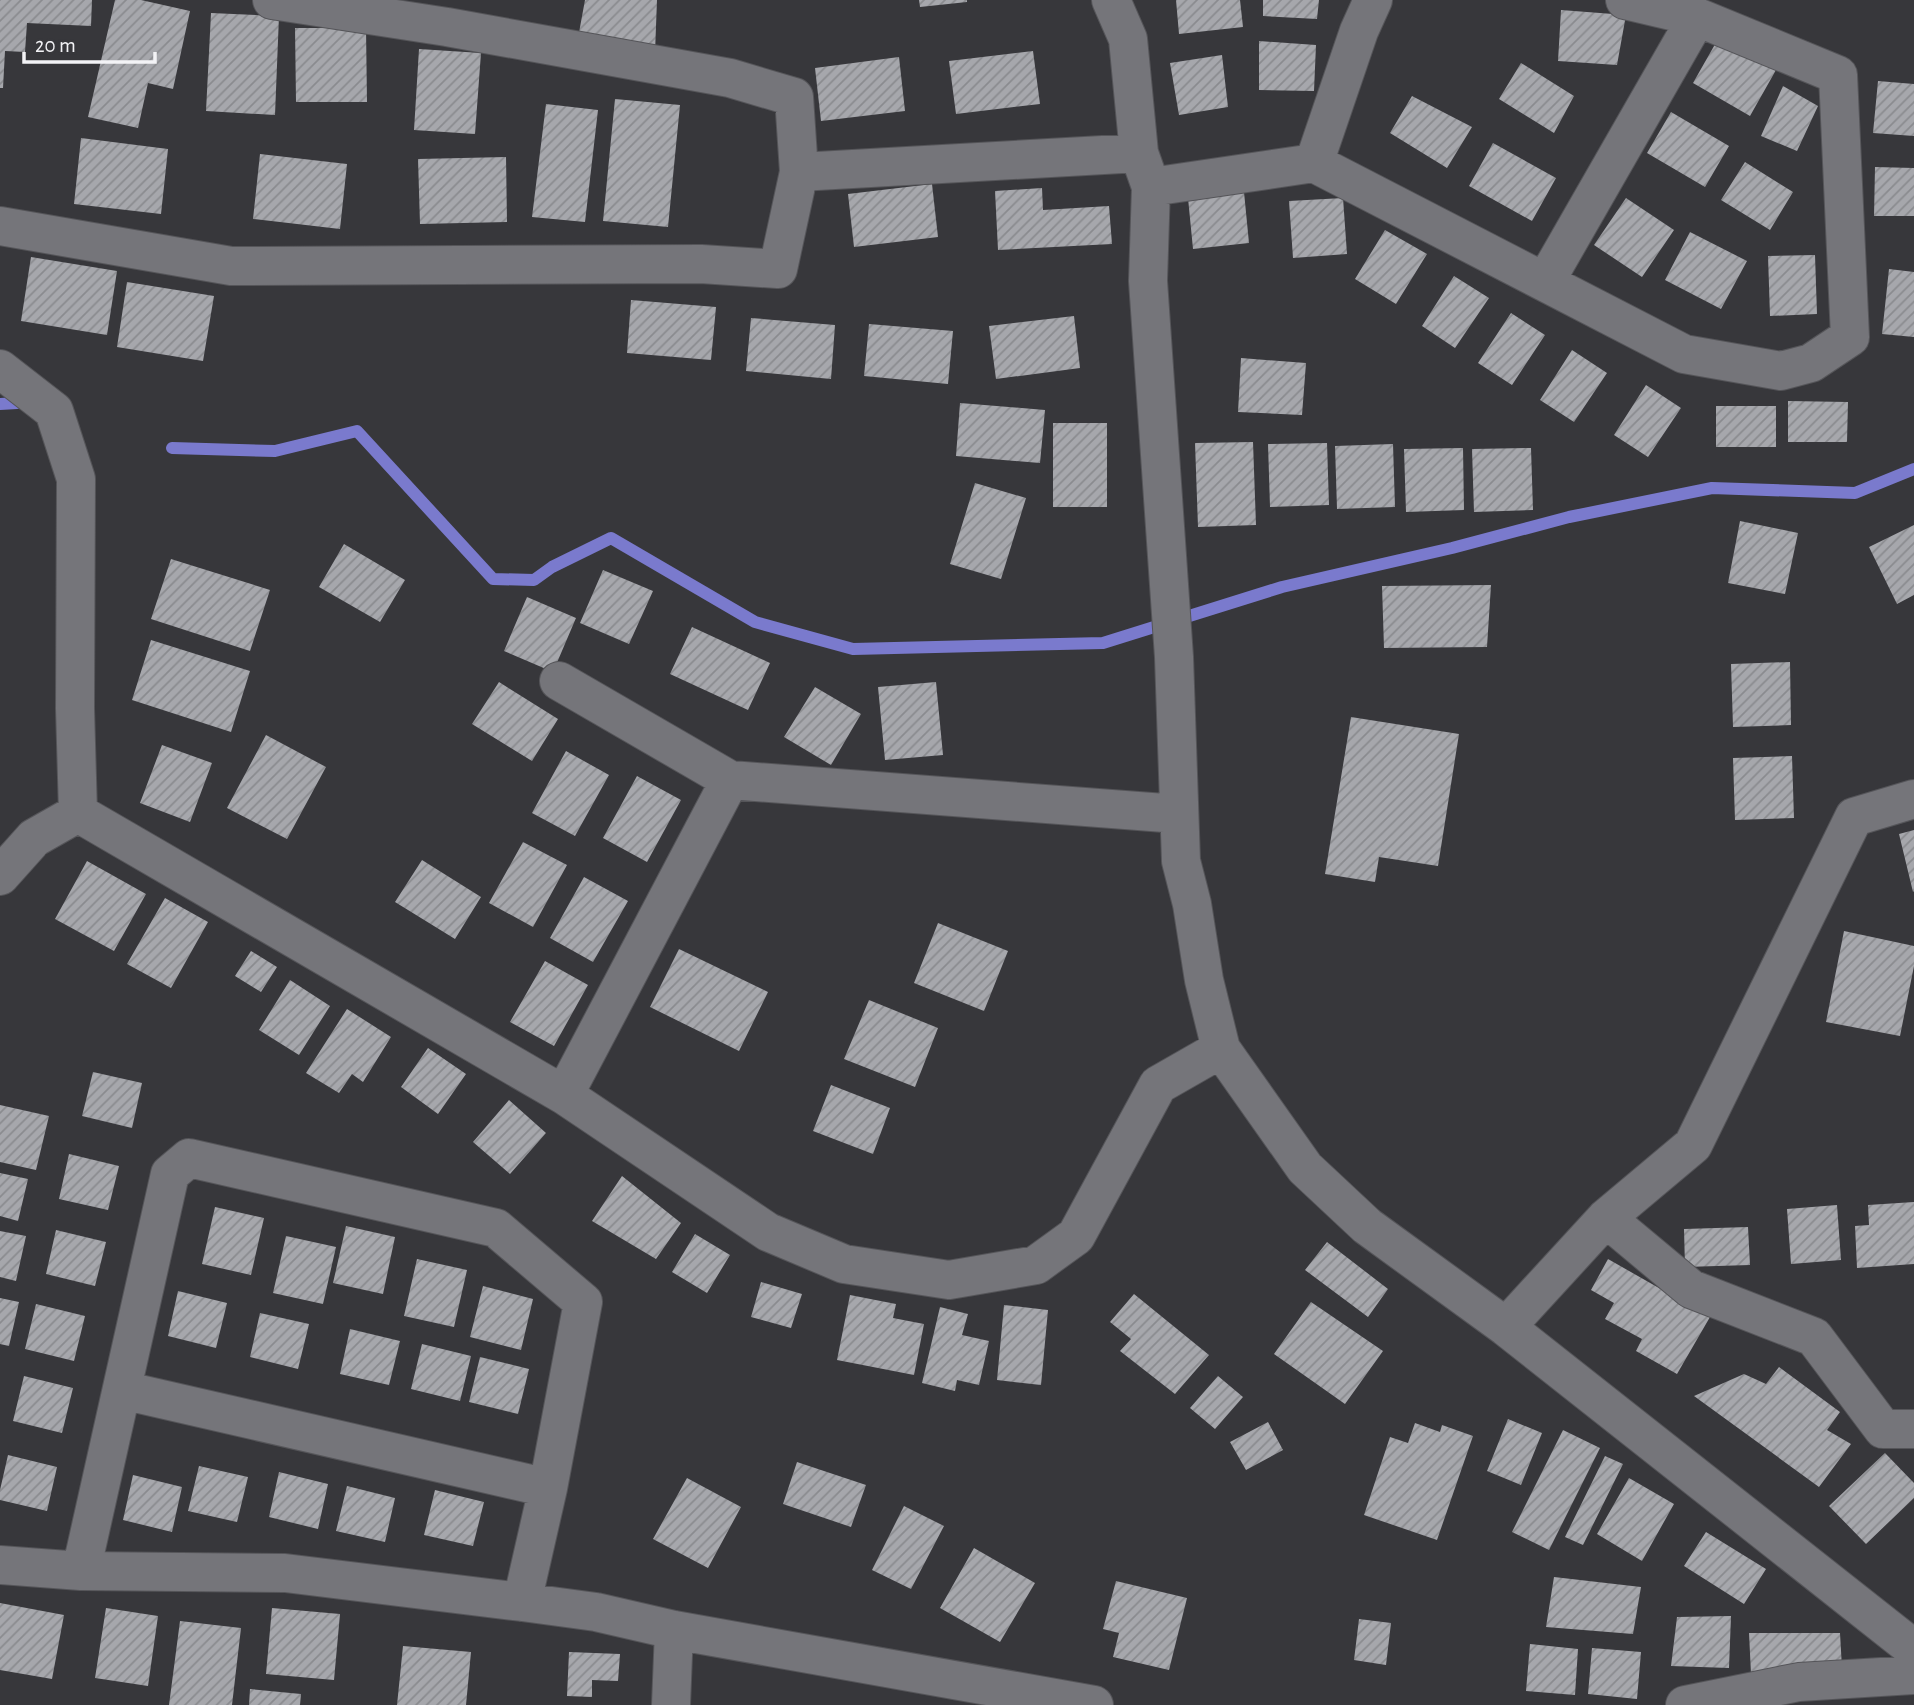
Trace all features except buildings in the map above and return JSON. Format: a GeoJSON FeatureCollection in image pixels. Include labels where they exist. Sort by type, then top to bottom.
{"type":"FeatureCollection","features":[{"type":"Feature","properties":{"kind":"street"},"geometry":{"type":"LineString","coordinates":[[0,226],[231,266],[701,264],[778,269],[799,172],[794,97],[730,78],[447,27],[272,0]]}},
{"type":"Feature","properties":{"kind":"street"},"geometry":{"type":"LineString","coordinates":[[1111,0],[1128,39],[1145,170],[1148,281],[1174,657],[1181,861],[1192,904],[1204,980],[1221,1049],[1305,1168],[1367,1226],[1506,1327],[1914,1648]]}},
{"type":"Feature","properties":{"kind":"street"},"geometry":{"type":"LineString","coordinates":[[1314,163],[1359,31],[1373,0]]}},
{"type":"Feature","properties":{"kind":"street"},"geometry":{"type":"LineString","coordinates":[[799,172],[1145,170],[1314,163],[1684,354],[1781,371],[1811,363],[1850,337],[1838,75],[1697,17],[1625,0]]}},
{"type":"Feature","properties":{"kind":"street"},"geometry":{"type":"LineString","coordinates":[[1545,282],[1697,17]]}},
{"type":"Feature","properties":{"kind":"street"},"geometry":{"type":"LineString","coordinates":[[5,378],[54,411],[76,479],[75,708],[78,813]]}},
{"type":"Feature","properties":{"kind":"street"},"geometry":{"type":"LineString","coordinates":[[559,681],[730,780],[1178,814]]}},
{"type":"Feature","properties":{"kind":"street"},"geometry":{"type":"LineString","coordinates":[[564,1096],[730,780]]}},
{"type":"Feature","properties":{"kind":"street"},"geometry":{"type":"LineString","coordinates":[[1506,1327],[1606,1218],[1693,1145],[1854,817],[1914,799]]}},
{"type":"Feature","properties":{"kind":"street"},"geometry":{"type":"LineString","coordinates":[[0,876],[17,839],[78,813]]}},
{"type":"Feature","properties":{"kind":"street"},"geometry":{"type":"LineString","coordinates":[[78,813],[564,1096],[768,1232],[844,1264],[949,1280],[1036,1265],[1076,1237],[1158,1085],[1221,1049]]}},
{"type":"Feature","properties":{"kind":"street"},"geometry":{"type":"LineString","coordinates":[[81,1571],[170,1174],[189,1158],[496,1228],[583,1302],[548,1488],[522,1602]]}},
{"type":"Feature","properties":{"kind":"street"},"geometry":{"type":"LineString","coordinates":[[1606,1218],[1691,1289],[1814,1337],[1883,1429],[1914,1429]]}},
{"type":"Feature","properties":{"kind":"street"},"geometry":{"type":"LineString","coordinates":[[122,1390],[548,1488]]}},
{"type":"Feature","properties":{"kind":"street"},"geometry":{"type":"LineString","coordinates":[[0,1565],[81,1571],[285,1573],[522,1602],[596,1612],[989,1696],[1094,1705]]}},
{"type":"Feature","properties":{"kind":"street"},"geometry":{"type":"LineString","coordinates":[[671,1705],[674,1630]]}},
{"type":"Feature","properties":{"kind":"street"},"geometry":{"type":"LineString","coordinates":[[1685,1705],[1799,1682],[1914,1675]]}},
{"type":"Feature","properties":{"kind":"waterway"},"geometry":{"type":"LineString","coordinates":[[0,404],[17,403]]}},
{"type":"Feature","properties":{"kind":"waterway"},"geometry":{"type":"LineString","coordinates":[[172,448],[275,451],[357,431],[493,579],[534,580],[552,567],[611,538],[755,622],[853,649],[1103,643],[1282,587],[1452,548],[1569,517],[1712,488],[1855,493],[1914,469]]}}]}
